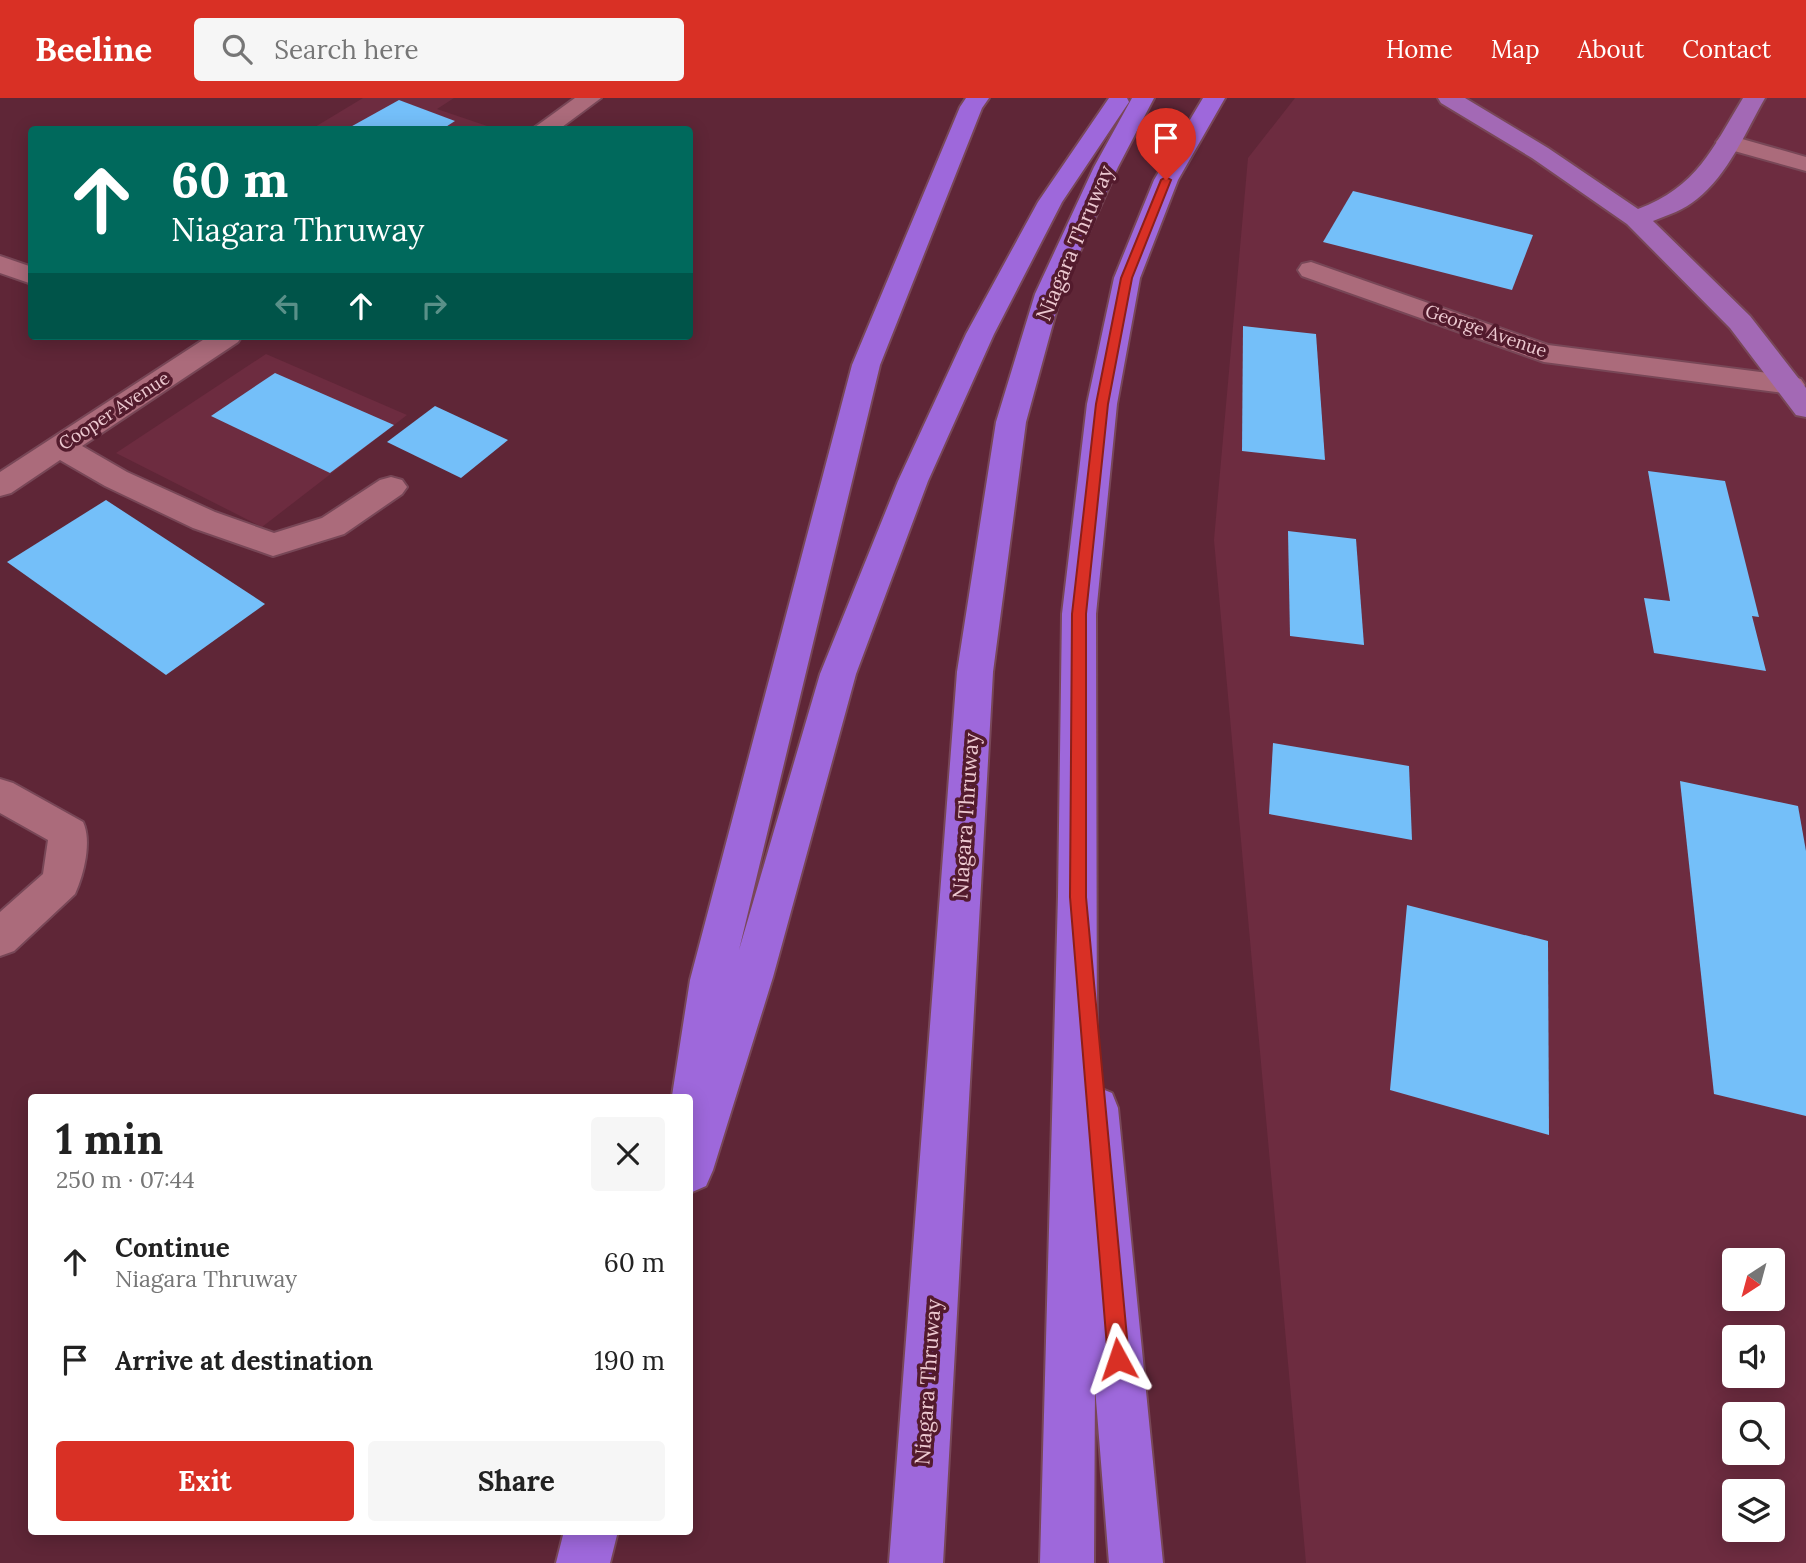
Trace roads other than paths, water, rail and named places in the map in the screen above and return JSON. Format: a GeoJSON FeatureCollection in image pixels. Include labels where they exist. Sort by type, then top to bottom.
{"type":"FeatureCollection","features":[{"type":"Feature","properties":{"kind":"highway"},"geometry":{"type":"LineString","coordinates":[[693,1106],[711,980],[866,365],[971,107],[978,98]]}},
{"type":"Feature","properties":{"kind":"highway"},"geometry":{"type":"LineString","coordinates":[[693,1161],[752,977],[838,674],[913,481],[980,334],[1050,202],[1110,110],[1122,98]]}},
{"type":"Feature","properties":{"kind":"highway","name":"Niagara Thruway"},"geometry":{"type":"LineString","coordinates":[[916,1563],[975,672],[1011,422],[1048,294],[1106,167],[1143,98]]}},
{"type":"Feature","properties":{"kind":"highway"},"geometry":{"type":"LineString","coordinates":[[1067,1563],[1078,897],[1079,614],[1102,404],[1127,278],[1166,180],[1214,98]]}},
{"type":"Feature","properties":{"kind":"highway"},"geometry":{"type":"LineString","coordinates":[[1078,897],[1136,1563]]}},
{"type":"Feature","properties":{"kind":"highway"},"geometry":{"type":"LineString","coordinates":[[583,1563],[590,1535]]}},
{"type":"Feature","properties":{"kind":"main road"},"geometry":{"type":"LineString","coordinates":[[1449,98],[1540,153],[1636,219],[1740,322],[1799,396]]}},
{"type":"Feature","properties":{"kind":"main road"},"geometry":{"type":"LineString","coordinates":[[1636,219],[1672,204],[1693,190],[1728,142],[1754,98]]}},
{"type":"Feature","properties":{"kind":"street"},"geometry":{"type":"LineString","coordinates":[[548,126],[590,98]]}},
{"type":"Feature","properties":{"kind":"street"},"geometry":{"type":"LineString","coordinates":[[1728,142],[1806,164]]}},
{"type":"Feature","properties":{"kind":"street"},"geometry":{"type":"LineString","coordinates":[[0,264],[28,274]]}},
{"type":"Feature","properties":{"kind":"street","name":"George Avenue"},"geometry":{"type":"LineString","coordinates":[[1311,270],[1544,353],[1799,396]]}},
{"type":"Feature","properties":{"kind":"street","name":"Cooper Avenue"},"geometry":{"type":"LineString","coordinates":[[0,486],[219,342]]}},
{"type":"Feature","properties":{"kind":"street"},"geometry":{"type":"LineString","coordinates":[[60,447],[116,479],[204,520],[274,545],[333,526],[391,487]]}},
{"type":"Feature","properties":{"kind":"street"},"geometry":{"type":"LineString","coordinates":[[0,794],[69,833],[61,882],[0,938]]}}]}
